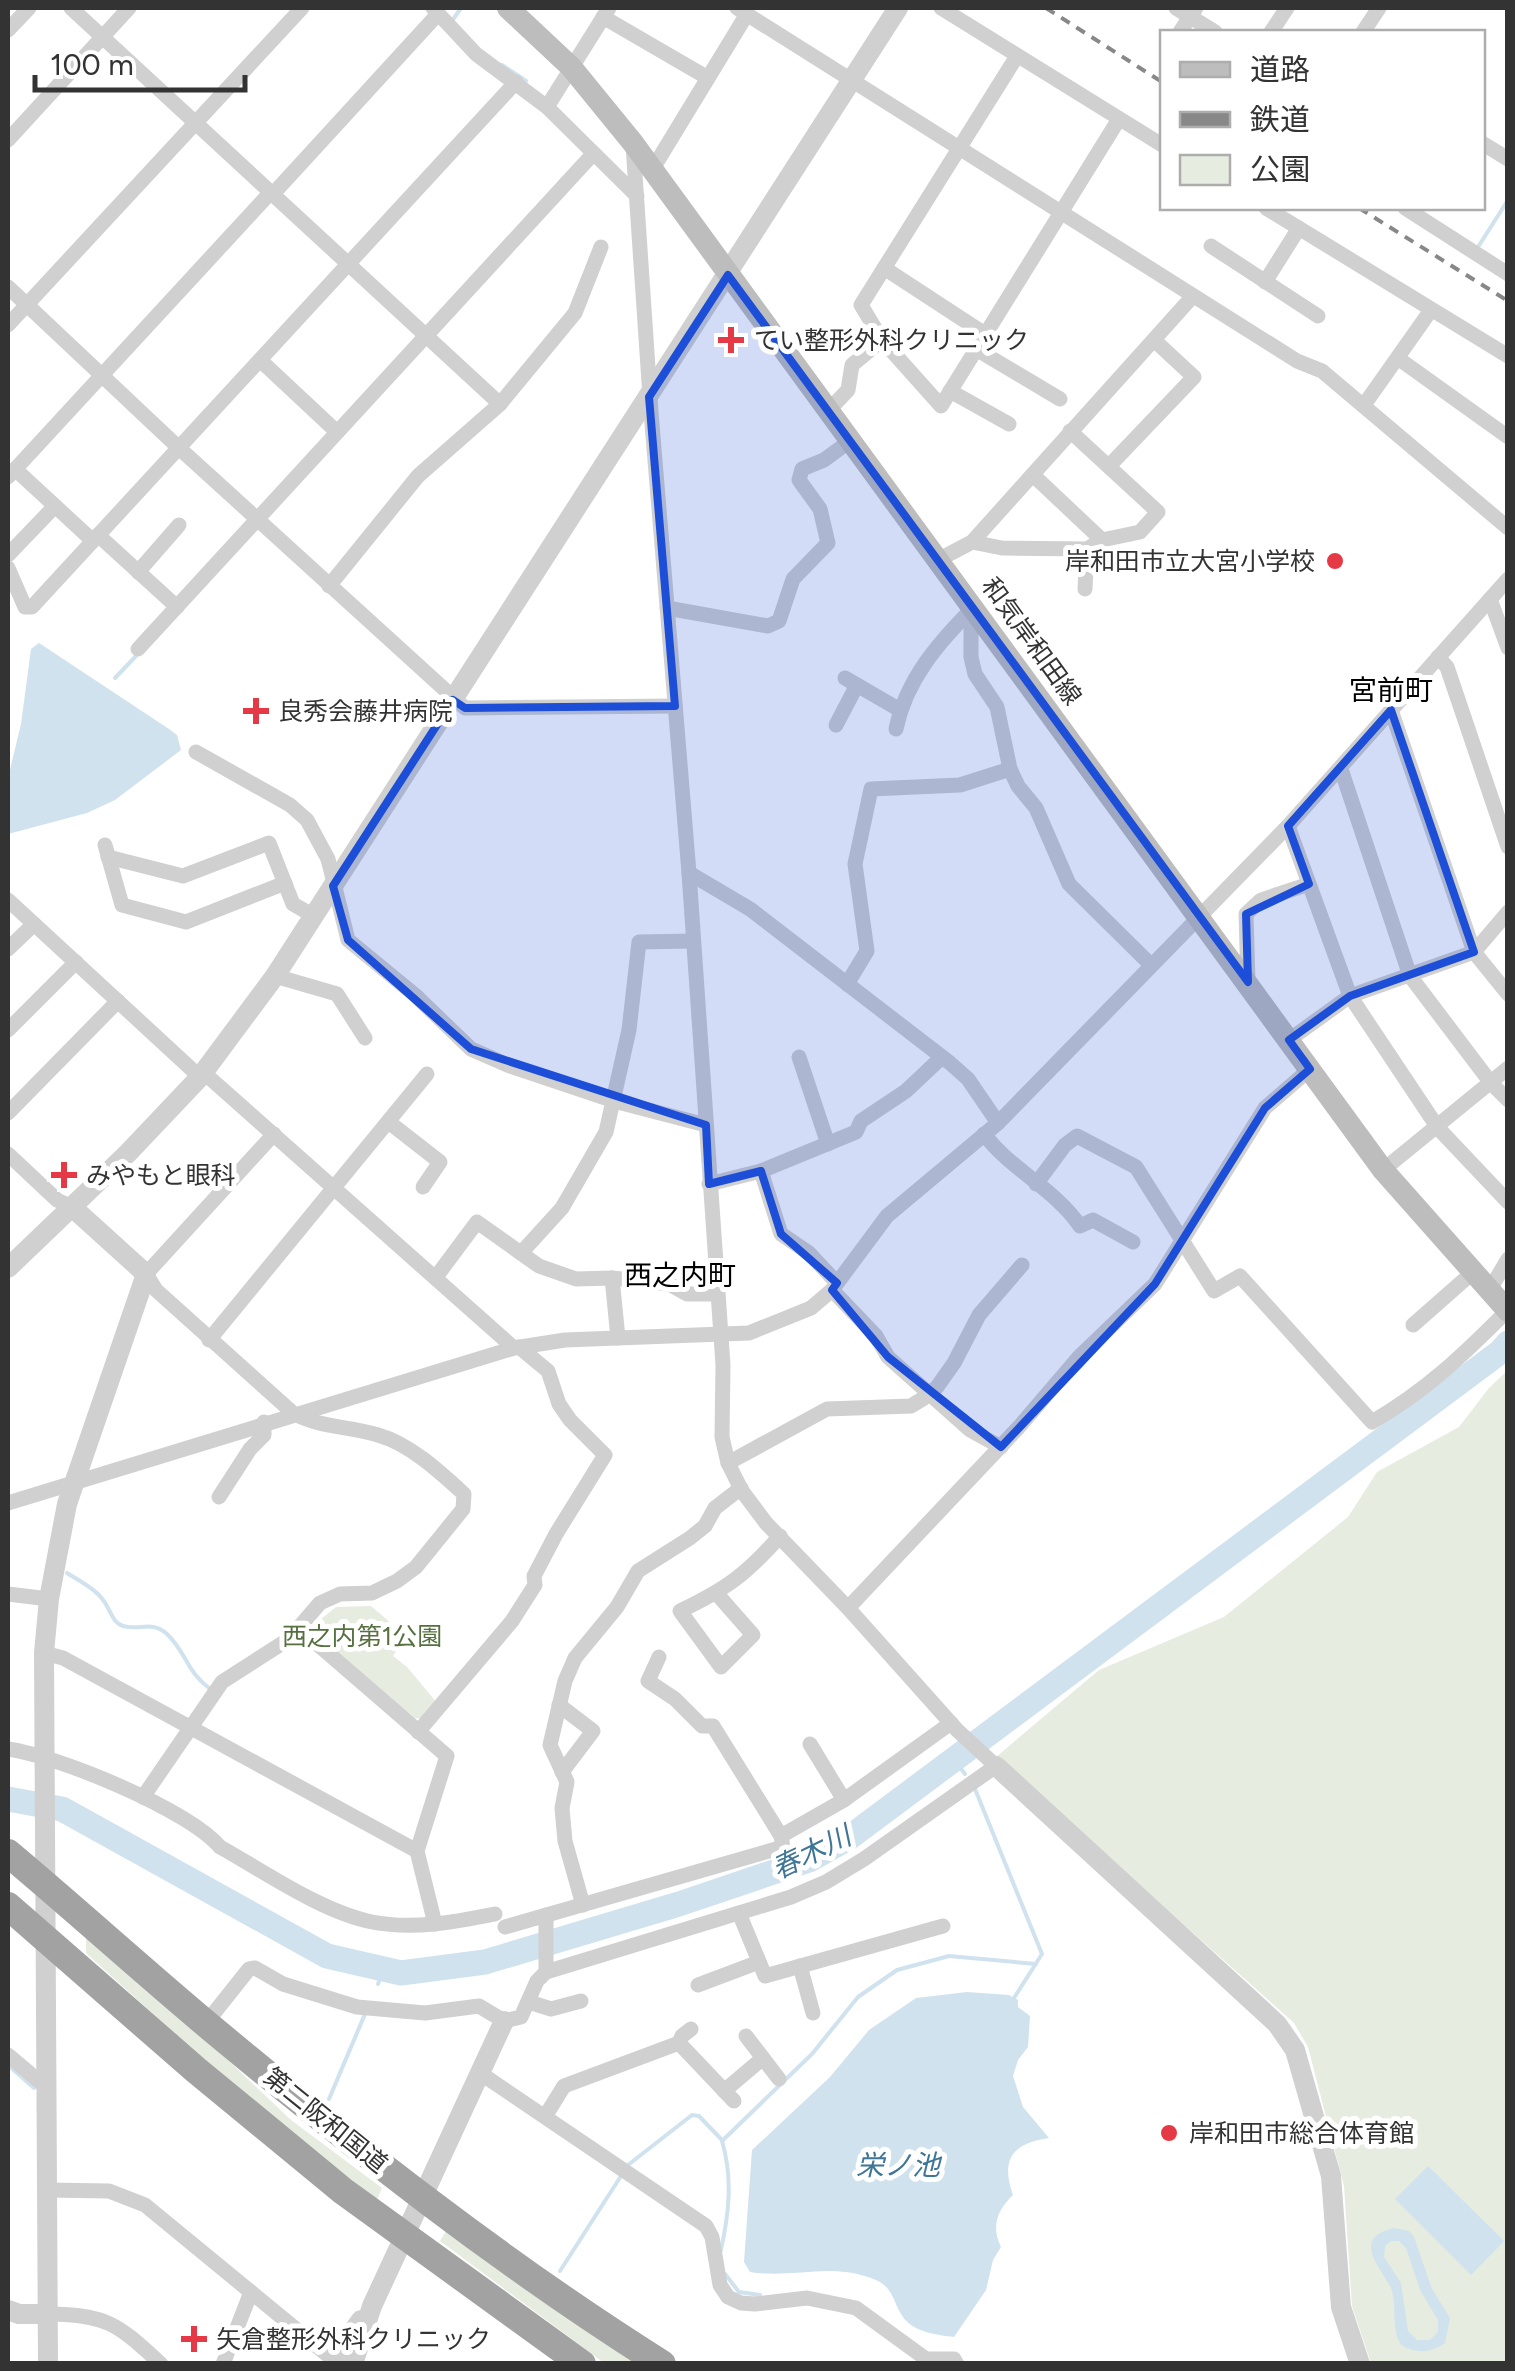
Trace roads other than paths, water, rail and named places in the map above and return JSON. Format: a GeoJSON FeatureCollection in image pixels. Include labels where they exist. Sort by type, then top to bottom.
{"type":"FeatureCollection","features":[{"type":"Feature","properties":{"kind":"highway","name":"第二阪和国道"},"geometry":{"type":"LineString","coordinates":[[8,1853],[206,2024],[422,2197],[603,2327],[662,2364]]}},
{"type":"Feature","properties":{"kind":"highway","name":"第二阪和国道"},"geometry":{"type":"LineString","coordinates":[[8,1906],[196,2070],[403,2237],[582,2364]]}},
{"type":"Feature","properties":{"kind":"main road","name":"和気岸和田線"},"geometry":{"type":"LineString","coordinates":[[508,8],[572,68],[632,143],[1383,1170],[1507,1311]]}},
{"type":"Feature","properties":{"kind":"street"},"geometry":{"type":"LineString","coordinates":[[8,30],[29,8]]}},
{"type":"Feature","properties":{"kind":"street"},"geometry":{"type":"LineString","coordinates":[[71,8],[500,404]]}},
{"type":"Feature","properties":{"kind":"street"},"geometry":{"type":"LineString","coordinates":[[8,140],[129,8]]}},
{"type":"Feature","properties":{"kind":"street"},"geometry":{"type":"LineString","coordinates":[[8,326],[302,8]]}},
{"type":"Feature","properties":{"kind":"street"},"geometry":{"type":"LineString","coordinates":[[8,1268],[128,1153],[202,1074],[275,976],[898,8]]}},
{"type":"Feature","properties":{"kind":"street"},"geometry":{"type":"LineString","coordinates":[[941,8],[1160,144]]}},
{"type":"Feature","properties":{"kind":"street"},"geometry":{"type":"LineString","coordinates":[[1272,30],[1287,8]]}},
{"type":"Feature","properties":{"kind":"street"},"geometry":{"type":"LineString","coordinates":[[1364,30],[1379,8]]}},
{"type":"Feature","properties":{"kind":"street"},"geometry":{"type":"LineString","coordinates":[[176,607],[138,572],[11,473],[436,10],[488,64],[546,107],[637,196]]}},
{"type":"Feature","properties":{"kind":"street"},"geometry":{"type":"LineString","coordinates":[[652,170],[747,11],[1193,296],[1297,361],[1322,372],[1508,528]]}},
{"type":"Feature","properties":{"kind":"street"},"geometry":{"type":"LineString","coordinates":[[1188,11],[1212,30]]}},
{"type":"Feature","properties":{"kind":"street"},"geometry":{"type":"LineString","coordinates":[[546,107],[606,12],[708,78]]}},
{"type":"Feature","properties":{"kind":"street"},"geometry":{"type":"LineString","coordinates":[[1018,56],[860,305],[882,340],[941,406],[1119,119]]}},
{"type":"Feature","properties":{"kind":"street"},"geometry":{"type":"LineString","coordinates":[[8,568],[25,606],[32,606],[516,82]]}},
{"type":"Feature","properties":{"kind":"street"},"geometry":{"type":"LineString","coordinates":[[632,143],[689,874],[720,1335],[722,1437],[728,1464],[741,1488],[780,1536],[954,1726],[1277,2024],[1296,2050],[1331,2176],[1341,2307],[1360,2364]]}},
{"type":"Feature","properties":{"kind":"street"},"geometry":{"type":"LineString","coordinates":[[1485,145],[1508,159]]}},
{"type":"Feature","properties":{"kind":"street"},"geometry":{"type":"LineString","coordinates":[[138,649],[593,154]]}},
{"type":"Feature","properties":{"kind":"street"},"geometry":{"type":"LineString","coordinates":[[1269,210],[1508,356]]}},
{"type":"Feature","properties":{"kind":"street"},"geometry":{"type":"LineString","coordinates":[[1408,210],[1508,274]]}},
{"type":"Feature","properties":{"kind":"street"},"geometry":{"type":"LineString","coordinates":[[1266,282],[1299,228]]}},
{"type":"Feature","properties":{"kind":"street"},"geometry":{"type":"LineString","coordinates":[[1211,246],[1318,316]]}},
{"type":"Feature","properties":{"kind":"street"},"geometry":{"type":"LineString","coordinates":[[329,586],[418,476],[500,404],[575,313],[601,248]]}},
{"type":"Feature","properties":{"kind":"street"},"geometry":{"type":"LineString","coordinates":[[884,268],[985,334]]}},
{"type":"Feature","properties":{"kind":"street"},"geometry":{"type":"LineString","coordinates":[[8,287],[178,448],[465,708],[675,706]]}},
{"type":"Feature","properties":{"kind":"street"},"geometry":{"type":"LineString","coordinates":[[938,560],[972,542],[1193,296]]}},
{"type":"Feature","properties":{"kind":"street"},"geometry":{"type":"LineString","coordinates":[[1364,405],[1431,310]]}},
{"type":"Feature","properties":{"kind":"street"},"geometry":{"type":"LineString","coordinates":[[828,411],[848,390],[852,365],[882,340]]}},
{"type":"Feature","properties":{"kind":"street"},"geometry":{"type":"LineString","coordinates":[[1110,465],[1194,377],[1154,340]]}},
{"type":"Feature","properties":{"kind":"street"},"geometry":{"type":"LineString","coordinates":[[976,349],[1060,400]]}},
{"type":"Feature","properties":{"kind":"street"},"geometry":{"type":"LineString","coordinates":[[1399,359],[1508,437]]}},
{"type":"Feature","properties":{"kind":"street"},"geometry":{"type":"LineString","coordinates":[[260,360],[338,432]]}},
{"type":"Feature","properties":{"kind":"street"},"geometry":{"type":"LineString","coordinates":[[950,390],[1009,424]]}},
{"type":"Feature","properties":{"kind":"street"},"geometry":{"type":"LineString","coordinates":[[972,542],[1002,548],[1094,545],[1140,532],[1158,512],[1070,431]]}},
{"type":"Feature","properties":{"kind":"street"},"geometry":{"type":"LineString","coordinates":[[667,608],[768,626],[779,621],[794,579],[828,543],[820,509],[799,480],[802,469],[824,460],[850,441]]}},
{"type":"Feature","properties":{"kind":"street"},"geometry":{"type":"LineString","coordinates":[[1033,475],[1094,545]]}},
{"type":"Feature","properties":{"kind":"street"},"geometry":{"type":"LineString","coordinates":[[8,555],[55,506]]}},
{"type":"Feature","properties":{"kind":"street"},"geometry":{"type":"LineString","coordinates":[[138,572],[179,525]]}},
{"type":"Feature","properties":{"kind":"street"},"geometry":{"type":"LineString","coordinates":[[1085,589],[1094,545]]}},
{"type":"Feature","properties":{"kind":"street"},"geometry":{"type":"LineString","coordinates":[[8,1503],[517,1347],[566,1340],[749,1334],[811,1308],[834,1287],[887,1216],[998,1122],[1288,826],[1508,579]]}},
{"type":"Feature","properties":{"kind":"street"},"geometry":{"type":"LineString","coordinates":[[1490,599],[1508,648]]}},
{"type":"Feature","properties":{"kind":"street"},"geometry":{"type":"LineString","coordinates":[[896,730],[900,710],[927,657],[972,609]]}},
{"type":"Feature","properties":{"kind":"street"},"geometry":{"type":"LineString","coordinates":[[972,609],[971,657],[975,674],[997,706],[1010,769],[1036,808],[1069,884],[1150,964]]}},
{"type":"Feature","properties":{"kind":"street"},"geometry":{"type":"LineString","coordinates":[[1438,657],[1446,667],[1508,846]]}},
{"type":"Feature","properties":{"kind":"street"},"geometry":{"type":"LineString","coordinates":[[836,724],[851,681],[900,710]]}},
{"type":"Feature","properties":{"kind":"street"},"geometry":{"type":"LineString","coordinates":[[1391,710],[1474,952],[1508,994]]}},
{"type":"Feature","properties":{"kind":"street"},"geometry":{"type":"LineString","coordinates":[[196,752],[290,805],[307,820],[322,843],[348,940],[415,994],[471,1049],[614,1101],[706,1125]]}},
{"type":"Feature","properties":{"kind":"street"},"geometry":{"type":"LineString","coordinates":[[847,984],[867,951],[855,864],[871,789],[960,785],[1010,769]]}},
{"type":"Feature","properties":{"kind":"street"},"geometry":{"type":"LineString","coordinates":[[1340,769],[1410,976],[1508,1100]]}},
{"type":"Feature","properties":{"kind":"street"},"geometry":{"type":"LineString","coordinates":[[1288,826],[1350,996],[1438,1128],[1508,1202]]}},
{"type":"Feature","properties":{"kind":"street"},"geometry":{"type":"LineString","coordinates":[[285,883],[186,922],[122,905],[107,851],[183,876],[269,843],[285,883],[293,904],[314,916]]}},
{"type":"Feature","properties":{"kind":"street"},"geometry":{"type":"LineString","coordinates":[[689,874],[750,909],[942,1057],[968,1079],[998,1122]]}},
{"type":"Feature","properties":{"kind":"street"},"geometry":{"type":"LineString","coordinates":[[1248,982],[1246,914],[1261,900],[1309,884]]}},
{"type":"Feature","properties":{"kind":"street"},"geometry":{"type":"LineString","coordinates":[[8,900],[118,1001],[548,1371],[570,1420],[605,1455],[556,1534],[534,1576],[535,1585],[512,1620],[418,1732]]}},
{"type":"Feature","properties":{"kind":"street"},"geometry":{"type":"LineString","coordinates":[[1290,1040],[1350,996],[1474,952],[1508,912]]}},
{"type":"Feature","properties":{"kind":"street"},"geometry":{"type":"LineString","coordinates":[[8,949],[34,924]]}},
{"type":"Feature","properties":{"kind":"street"},"geometry":{"type":"LineString","coordinates":[[522,1254],[562,1208],[606,1132],[629,1030],[640,942],[693,941]]}},
{"type":"Feature","properties":{"kind":"street"},"geometry":{"type":"LineString","coordinates":[[8,1030],[76,962]]}},
{"type":"Feature","properties":{"kind":"street"},"geometry":{"type":"LineString","coordinates":[[275,976],[337,994],[365,1038]]}},
{"type":"Feature","properties":{"kind":"street"},"geometry":{"type":"LineString","coordinates":[[8,1112],[118,1001]]}},
{"type":"Feature","properties":{"kind":"street"},"geometry":{"type":"LineString","coordinates":[[710,1184],[762,1172],[856,1132],[861,1121],[906,1091],[942,1057]]}},
{"type":"Feature","properties":{"kind":"street"},"geometry":{"type":"LineString","coordinates":[[800,1058],[828,1144]]}},
{"type":"Feature","properties":{"kind":"street"},"geometry":{"type":"LineString","coordinates":[[848,1608],[1001,1447],[1078,1358],[1155,1284],[1264,1108],[1310,1068]]}},
{"type":"Feature","properties":{"kind":"street"},"geometry":{"type":"LineString","coordinates":[[1383,1170],[1508,1068]]}},
{"type":"Feature","properties":{"kind":"street"},"geometry":{"type":"LineString","coordinates":[[210,1340],[427,1074]]}},
{"type":"Feature","properties":{"kind":"street"},"geometry":{"type":"LineString","coordinates":[[390,1123],[440,1162],[423,1187]]}},
{"type":"Feature","properties":{"kind":"street"},"geometry":{"type":"LineString","coordinates":[[48,2364],[44,1653],[49,1599],[72,1483],[146,1274],[274,1134]]}},
{"type":"Feature","properties":{"kind":"street"},"geometry":{"type":"LineString","coordinates":[[984,1134],[999,1154],[1070,1212],[1080,1226],[1093,1220],[1134,1242]]}},
{"type":"Feature","properties":{"kind":"street"},"geometry":{"type":"LineString","coordinates":[[1036,1184],[1065,1145],[1077,1136],[1136,1167],[1214,1291],[1240,1276],[1372,1422],[1413,1398],[1507,1311]]}},
{"type":"Feature","properties":{"kind":"street"},"geometry":{"type":"LineString","coordinates":[[8,1154],[57,1200],[72,1206],[146,1274],[156,1290],[293,1413],[312,1424],[376,1434],[396,1442],[464,1494],[464,1509],[416,1567],[398,1582],[372,1592],[340,1594],[320,1603],[300,1629],[222,1682],[142,1798]]}},
{"type":"Feature","properties":{"kind":"street"},"geometry":{"type":"LineString","coordinates":[[762,1172],[780,1234],[809,1253],[876,1336],[888,1357],[970,1430],[1001,1447]]}},
{"type":"Feature","properties":{"kind":"street"},"geometry":{"type":"LineString","coordinates":[[436,1277],[478,1222],[539,1266],[576,1278],[669,1284],[687,1294],[717,1294]]}},
{"type":"Feature","properties":{"kind":"street"},"geometry":{"type":"LineString","coordinates":[[1489,1291],[1508,1259]]}},
{"type":"Feature","properties":{"kind":"street"},"geometry":{"type":"LineString","coordinates":[[728,1464],[827,1409],[911,1406],[930,1393],[967,1342],[979,1314],[1022,1265]]}},
{"type":"Feature","properties":{"kind":"street"},"geometry":{"type":"LineString","coordinates":[[1414,1325],[1472,1273]]}},
{"type":"Feature","properties":{"kind":"street"},"geometry":{"type":"LineString","coordinates":[[612,1278],[618,1338]]}},
{"type":"Feature","properties":{"kind":"street"},"geometry":{"type":"LineString","coordinates":[[219,1497],[250,1449],[264,1435],[264,1422]]}},
{"type":"Feature","properties":{"kind":"street"},"geometry":{"type":"LineString","coordinates":[[583,1905],[565,1841],[562,1808],[567,1782],[550,1745],[575,1658],[618,1607],[638,1571],[705,1526],[716,1508],[741,1488]]}},
{"type":"Feature","properties":{"kind":"street"},"geometry":{"type":"LineString","coordinates":[[716,1594],[753,1635],[721,1667],[680,1611],[716,1594],[749,1571],[780,1536]]}},
{"type":"Feature","properties":{"kind":"street"},"geometry":{"type":"LineString","coordinates":[[8,1594],[49,1599]]}},
{"type":"Feature","properties":{"kind":"street"},"geometry":{"type":"LineString","coordinates":[[300,1629],[446,1756],[417,1851],[434,1924]]}},
{"type":"Feature","properties":{"kind":"street"},"geometry":{"type":"LineString","coordinates":[[44,1653],[62,1658],[417,1851]]}},
{"type":"Feature","properties":{"kind":"street"},"geometry":{"type":"LineString","coordinates":[[8,1749],[46,1767],[142,1798],[210,1836],[220,1847],[349,1916],[374,1922],[434,1924],[546,1920],[583,1905],[783,1847],[781,1836],[713,1726],[702,1726],[648,1681],[659,1657]]}},
{"type":"Feature","properties":{"kind":"street"},"geometry":{"type":"LineString","coordinates":[[559,1705],[592,1731],[562,1772]]}},
{"type":"Feature","properties":{"kind":"street"},"geometry":{"type":"LineString","coordinates":[[781,1836],[844,1800],[954,1726]]}},
{"type":"Feature","properties":{"kind":"street"},"geometry":{"type":"LineString","coordinates":[[810,1744],[844,1800]]}},
{"type":"Feature","properties":{"kind":"street"},"geometry":{"type":"LineString","coordinates":[[546,1968],[739,1913],[826,1882],[994,1763]]}},
{"type":"Feature","properties":{"kind":"street"},"geometry":{"type":"LineString","coordinates":[[739,1913],[765,1976],[943,1926]]}},
{"type":"Feature","properties":{"kind":"street"},"geometry":{"type":"LineString","coordinates":[[206,2024],[249,1968],[283,1984],[358,2007],[425,2014],[479,2006],[504,2021],[521,2017],[546,1968],[546,1920]]}},
{"type":"Feature","properties":{"kind":"street"},"geometry":{"type":"LineString","coordinates":[[698,1985],[759,1962]]}},
{"type":"Feature","properties":{"kind":"street"},"geometry":{"type":"LineString","coordinates":[[800,1966],[813,2014]]}},
{"type":"Feature","properties":{"kind":"street"},"geometry":{"type":"LineString","coordinates":[[528,2002],[552,2009],[581,2001]]}},
{"type":"Feature","properties":{"kind":"street"},"geometry":{"type":"LineString","coordinates":[[47,2190],[110,2191],[145,2205],[341,2363],[372,2306],[504,2021]]}},
{"type":"Feature","properties":{"kind":"street"},"geometry":{"type":"LineString","coordinates":[[546,2115],[564,2086],[679,2043],[691,2029]]}},
{"type":"Feature","properties":{"kind":"street"},"geometry":{"type":"LineString","coordinates":[[746,2036],[779,2079]]}},
{"type":"Feature","properties":{"kind":"street"},"geometry":{"type":"LineString","coordinates":[[679,2043],[729,2096],[763,2058]]}},
{"type":"Feature","properties":{"kind":"street"},"geometry":{"type":"LineString","coordinates":[[8,2056],[47,2088]]}},
{"type":"Feature","properties":{"kind":"street"},"geometry":{"type":"LineString","coordinates":[[480,2072],[706,2226],[712,2237],[720,2285],[728,2297],[756,2304],[806,2298],[856,2308],[926,2359],[954,2359],[956,2364]]}},
{"type":"Feature","properties":{"kind":"street"},"geometry":{"type":"LineString","coordinates":[[223,2364],[251,2292]]}},
{"type":"Feature","properties":{"kind":"street"},"geometry":{"type":"LineString","coordinates":[[8,2310],[85,2314],[114,2323],[161,2364]]}},
{"type":"Feature","properties":{"kind":"water"},"geometry":{"type":"Polygon","coordinates":[[[39,643],[177,735],[181,750],[115,800],[87,813],[8,834],[8,778],[21,724],[31,649],[39,643]]]}},
{"type":"Feature","properties":{"kind":"water","name":"栄ノ池"},"geometry":{"type":"Polygon","coordinates":[[[967,1992],[1009,1995],[1030,2016],[1028,2047],[1013,2076],[1023,2107],[1049,2138],[1026,2144],[1009,2162],[1013,2195],[996,2226],[1001,2247],[993,2260],[986,2290],[954,2337],[913,2326],[903,2317],[886,2287],[860,2274],[750,2272],[744,2262],[752,2150],[830,2077],[869,2030],[916,1998],[967,1992]]]}},
{"type":"Feature","properties":{"kind":"water"},"geometry":{"type":"Polygon","coordinates":[[[1428,2166],[1504,2241],[1471,2275],[1395,2199],[1428,2166]]]}},
{"type":"Feature","properties":{"kind":"water"},"geometry":{"type":"Polygon","coordinates":[[[1394,2228],[1409,2231],[1414,2237],[1432,2289],[1450,2318],[1445,2343],[1418,2351],[1401,2345],[1392,2291],[1371,2248],[1380,2233],[1394,2228]],[[1399,2241],[1385,2246],[1384,2257],[1401,2283],[1408,2331],[1417,2340],[1430,2340],[1438,2332],[1438,2320],[1421,2292],[1406,2248],[1399,2241]]]}},
{"type":"Feature","properties":{"kind":"waterway"},"geometry":{"type":"LineString","coordinates":[[452,21],[461,8]]}},
{"type":"Feature","properties":{"kind":"waterway"},"geometry":{"type":"LineString","coordinates":[[502,65],[526,81]]}},
{"type":"Feature","properties":{"kind":"waterway"},"geometry":{"type":"LineString","coordinates":[[1478,247],[1508,200]]}},
{"type":"Feature","properties":{"kind":"waterway"},"geometry":{"type":"LineString","coordinates":[[115,678],[136,656]]}},
{"type":"Feature","properties":{"kind":"waterway","name":"春木川"},"geometry":{"type":"LineString","coordinates":[[8,1799],[62,1809],[327,1956],[401,1973],[485,1962],[679,1904],[809,1860],[850,1837],[1508,1343]]}},
{"type":"Feature","properties":{"kind":"waterway"},"geometry":{"type":"LineString","coordinates":[[67,1573],[96,1592],[120,1625],[151,1627],[167,1634],[209,1688]]}},
{"type":"Feature","properties":{"kind":"waterway"},"geometry":{"type":"LineString","coordinates":[[955,1761],[965,1774]]}},
{"type":"Feature","properties":{"kind":"waterway"},"geometry":{"type":"LineString","coordinates":[[975,1789],[1042,1954],[1014,1998]]}},
{"type":"Feature","properties":{"kind":"waterway"},"geometry":{"type":"LineString","coordinates":[[721,2250],[729,2196],[722,2141],[812,2054],[858,1997],[897,1970],[949,1956],[1036,1964]]}},
{"type":"Feature","properties":{"kind":"waterway"},"geometry":{"type":"LineString","coordinates":[[378,1984],[384,1969]]}},
{"type":"Feature","properties":{"kind":"waterway"},"geometry":{"type":"LineString","coordinates":[[329,2099],[365,2014]]}},
{"type":"Feature","properties":{"kind":"waterway"},"geometry":{"type":"LineString","coordinates":[[8,2065],[34,2088]]}},
{"type":"Feature","properties":{"kind":"waterway"},"geometry":{"type":"LineString","coordinates":[[628,2165],[692,2115],[699,2116],[721,2139]]}},
{"type":"Feature","properties":{"kind":"waterway"},"geometry":{"type":"LineString","coordinates":[[560,2271],[621,2176]]}},
{"type":"Feature","properties":{"kind":"waterway"},"geometry":{"type":"LineString","coordinates":[[725,2274],[739,2292],[760,2295]]}},
{"type":"Feature","properties":{"kind":"railway"},"geometry":{"type":"LineString","coordinates":[[1046,8],[1160,81]]}},
{"type":"Feature","properties":{"kind":"railway"},"geometry":{"type":"LineString","coordinates":[[1362,210],[1508,301]]}},
{"type":"Feature","properties":{"kind":"place","name":"てい整形外科クリニック"},"geometry":{"type":"Point","coordinates":[731,340]}},
{"type":"Feature","properties":{"kind":"place","name":"岸和田市立大宮小学校"},"geometry":{"type":"Point","coordinates":[1335,561]}},
{"type":"Feature","properties":{"kind":"place","name":"良秀会藤井病院"},"geometry":{"type":"Point","coordinates":[256,711]}},
{"type":"Feature","properties":{"kind":"place","name":"みやもと眼科"},"geometry":{"type":"Point","coordinates":[64,1175]}},
{"type":"Feature","properties":{"kind":"place","name":"岸和田市総合体育館"},"geometry":{"type":"Point","coordinates":[1169,2133]}},
{"type":"Feature","properties":{"kind":"place","name":"矢倉整形外科クリニック"},"geometry":{"type":"Point","coordinates":[194,2339]}},
{"type":"Feature","properties":{"kind":"district","name":"宮前町"},"geometry":{"type":"Point","coordinates":[1391,690]}},
{"type":"Feature","properties":{"kind":"district","name":"西之内町"},"geometry":{"type":"Point","coordinates":[680,1275]}},
{"type":"Feature","properties":{"kind":"park label","name":"西之内第1公園"},"geometry":{"type":"Point","coordinates":[362,1636]}}]}
